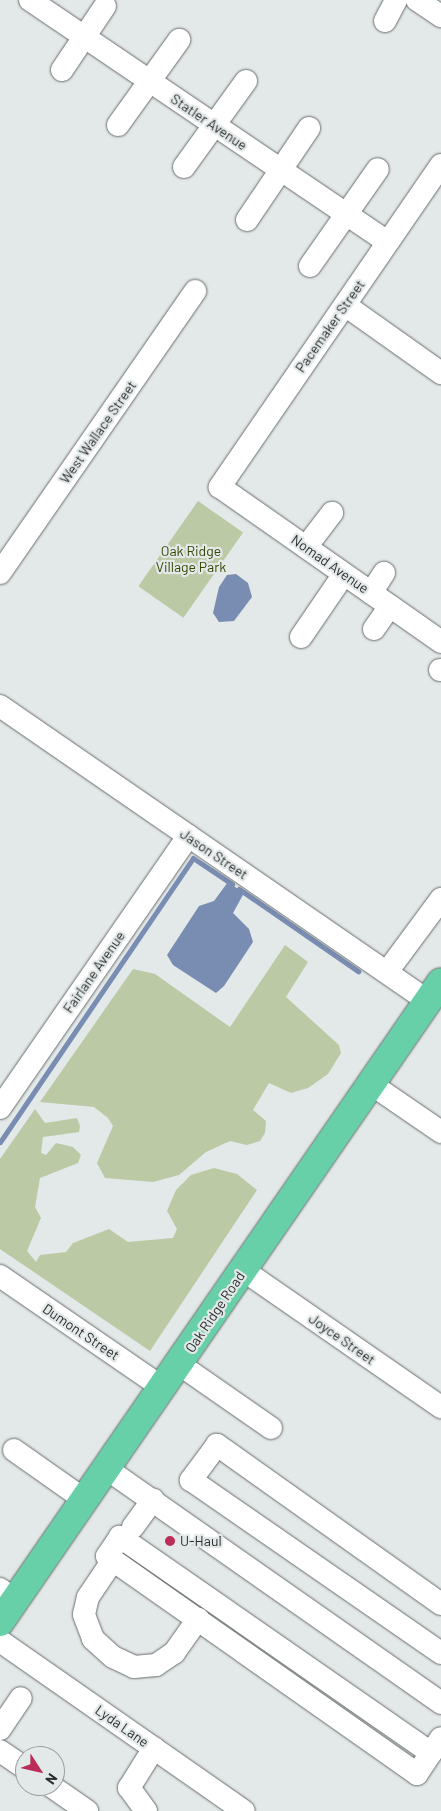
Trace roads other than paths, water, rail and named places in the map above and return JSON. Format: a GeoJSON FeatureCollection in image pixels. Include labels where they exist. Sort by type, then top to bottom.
{"type":"FeatureCollection","features":[{"type":"Feature","properties":{"kind":"main road","name":"Oak Ridge Road"},"geometry":{"type":"LineString","coordinates":[[0,1622],[8,1594],[85,1500],[107,1469],[435,991]]}},
{"type":"Feature","properties":{"kind":"street","name":"Statler Avenue"},"geometry":{"type":"LineString","coordinates":[[30,0],[280,171],[388,242]]}},
{"type":"Feature","properties":{"kind":"street"},"geometry":{"type":"LineString","coordinates":[[385,21],[396,0]]}},
{"type":"Feature","properties":{"kind":"street"},"geometry":{"type":"LineString","coordinates":[[418,0],[441,16]]}},
{"type":"Feature","properties":{"kind":"street"},"geometry":{"type":"LineString","coordinates":[[62,70],[105,6]]}},
{"type":"Feature","properties":{"kind":"street"},"geometry":{"type":"LineString","coordinates":[[118,125],[179,40]]}},
{"type":"Feature","properties":{"kind":"street"},"geometry":{"type":"LineString","coordinates":[[184,167],[246,81]]}},
{"type":"Feature","properties":{"kind":"street"},"geometry":{"type":"LineString","coordinates":[[247,220],[309,128]]}},
{"type":"Feature","properties":{"kind":"street","name":"Pacemaker Street"},"geometry":{"type":"LineString","coordinates":[[220,487],[441,165]]}},
{"type":"Feature","properties":{"kind":"street"},"geometry":{"type":"LineString","coordinates":[[310,266],[378,170]]}},
{"type":"Feature","properties":{"kind":"street","name":"West Wallace Street"},"geometry":{"type":"LineString","coordinates":[[0,573],[195,291]]}},
{"type":"Feature","properties":{"kind":"street"},"geometry":{"type":"LineString","coordinates":[[344,305],[435,371]]}},
{"type":"Feature","properties":{"kind":"street","name":"Nomad Avenue"},"geometry":{"type":"LineString","coordinates":[[220,487],[371,593],[439,637]]}},
{"type":"Feature","properties":{"kind":"street"},"geometry":{"type":"LineString","coordinates":[[306,547],[332,513]]}},
{"type":"Feature","properties":{"kind":"street"},"geometry":{"type":"LineString","coordinates":[[371,593],[384,572]]}},
{"type":"Feature","properties":{"kind":"street"},"geometry":{"type":"LineString","coordinates":[[302,637],[344,574]]}},
{"type":"Feature","properties":{"kind":"street"},"geometry":{"type":"LineString","coordinates":[[374,629],[390,606]]}},
{"type":"Feature","properties":{"kind":"street","name":"Jason Street"},"geometry":{"type":"LineString","coordinates":[[3,714],[188,836],[387,972],[435,991]]}},
{"type":"Feature","properties":{"kind":"street","name":"Fairlane Avenue"},"geometry":{"type":"LineString","coordinates":[[0,1108],[188,836]]}},
{"type":"Feature","properties":{"kind":"street"},"geometry":{"type":"LineString","coordinates":[[387,972],[441,899]]}},
{"type":"Feature","properties":{"kind":"street"},"geometry":{"type":"LineString","coordinates":[[372,1084],[441,1132]]}},
{"type":"Feature","properties":{"kind":"street","name":"Joyce Street"},"geometry":{"type":"LineString","coordinates":[[243,1270],[441,1407]]}},
{"type":"Feature","properties":{"kind":"street","name":"Dumont Street"},"geometry":{"type":"LineString","coordinates":[[0,1276],[162,1388]]}},
{"type":"Feature","properties":{"kind":"street"},"geometry":{"type":"LineString","coordinates":[[179,1364],[271,1428]]}},
{"type":"Feature","properties":{"kind":"street"},"geometry":{"type":"LineString","coordinates":[[441,1604],[217,1445],[191,1480],[441,1653]]}},
{"type":"Feature","properties":{"kind":"street"},"geometry":{"type":"LineString","coordinates":[[14,1450],[85,1500]]}},
{"type":"Feature","properties":{"kind":"street"},"geometry":{"type":"LineString","coordinates":[[107,1469],[153,1499],[441,1703]]}},
{"type":"Feature","properties":{"kind":"street"},"geometry":{"type":"LineString","coordinates":[[133,1527],[153,1499]]}},
{"type":"Feature","properties":{"kind":"street"},"geometry":{"type":"LineString","coordinates":[[120,1537],[436,1746],[417,1774],[198,1619],[107,1556],[120,1537]]}},
{"type":"Feature","properties":{"kind":"street"},"geometry":{"type":"LineString","coordinates":[[113,1560],[88,1597],[84,1615],[93,1640],[113,1657],[134,1667],[156,1665],[174,1653],[198,1619]]}},
{"type":"Feature","properties":{"kind":"street","name":"Lyda Lane"},"geometry":{"type":"LineString","coordinates":[[0,1641],[244,1811]]}},
{"type":"Feature","properties":{"kind":"street"},"geometry":{"type":"LineString","coordinates":[[1,1725],[21,1698]]}},
{"type":"Feature","properties":{"kind":"street"},"geometry":{"type":"LineString","coordinates":[[146,1811],[129,1788],[154,1748]]}},
{"type":"Feature","properties":{"kind":"street"},"geometry":{"type":"LineString","coordinates":[[0,1751],[15,1761]]}},
{"type":"Feature","properties":{"kind":"street"},"geometry":{"type":"LineString","coordinates":[[65,1796],[87,1811]]}},
{"type":"Feature","properties":{"kind":"water"},"geometry":{"type":"Polygon","coordinates":[[[236,574],[248,583],[252,597],[234,621],[219,622],[213,613],[219,587],[227,575],[236,574]]]}},
{"type":"Feature","properties":{"kind":"water"},"geometry":{"type":"Polygon","coordinates":[[[228,882],[244,893],[233,913],[249,929],[253,942],[224,986],[216,993],[173,965],[167,955],[199,906],[214,901],[228,882]]]}},
{"type":"Feature","properties":{"kind":"waterway"},"geometry":{"type":"LineString","coordinates":[[0,1142],[193,858],[232,884]]}},
{"type":"Feature","properties":{"kind":"waterway"},"geometry":{"type":"LineString","coordinates":[[239,889],[358,971]]}},
{"type":"Feature","properties":{"kind":"place","name":"U-Haul"},"geometry":{"type":"Point","coordinates":[170,1541]}},
{"type":"Feature","properties":{"kind":"park label","name":"Oak Ridge Village Park"},"geometry":{"type":"Point","coordinates":[191,560]}}]}
